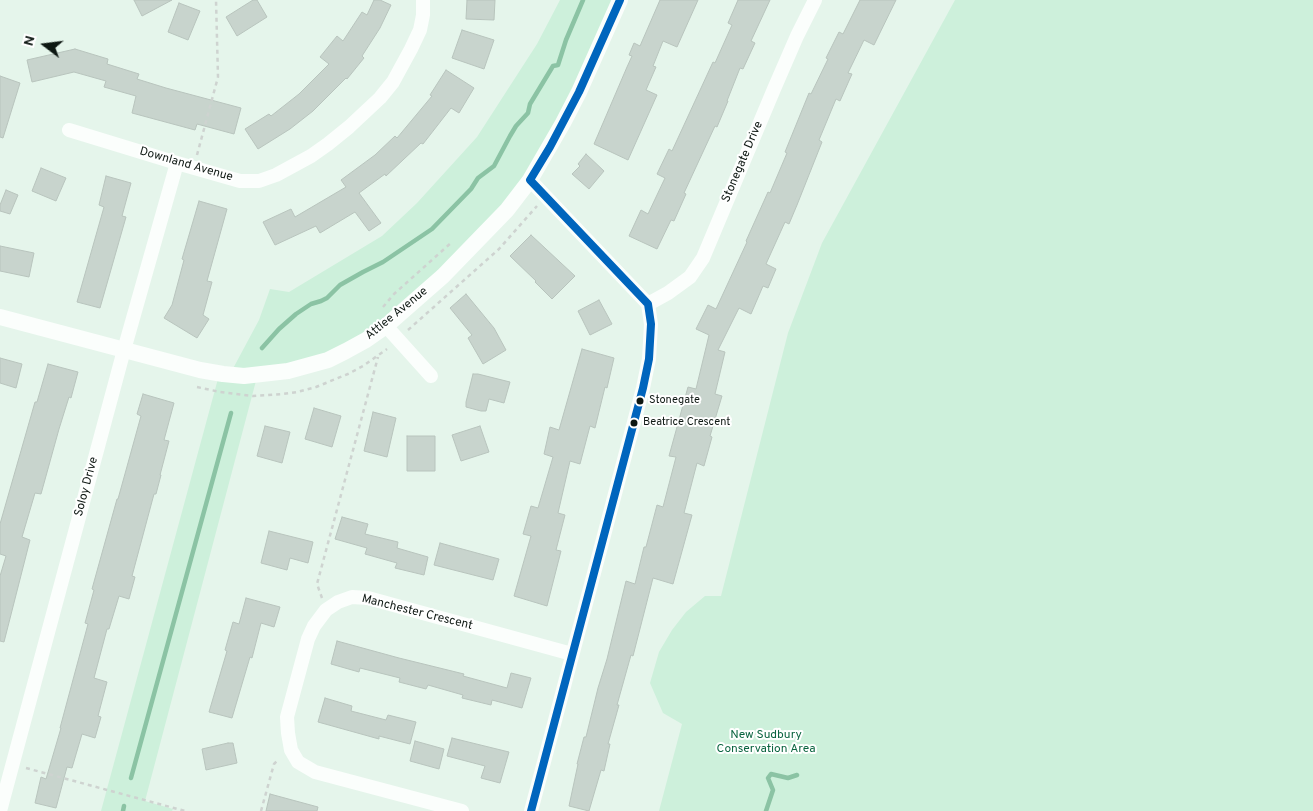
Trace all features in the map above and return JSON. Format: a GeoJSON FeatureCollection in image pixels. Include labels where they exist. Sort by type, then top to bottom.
{"type":"FeatureCollection","features":[{"type":"Feature","properties":{"kind":"street","name":"Downland Avenue"},"geometry":{"type":"LineString","coordinates":[[69,130],[240,180],[259,181],[276,175],[311,156],[328,144],[380,98],[402,67],[420,30],[423,0]]}},
{"type":"Feature","properties":{"kind":"street","name":"Attlee Avenue"},"geometry":{"type":"LineString","coordinates":[[0,317],[200,370],[237,376],[288,371],[328,360],[353,348],[382,319],[444,276],[507,210],[530,180],[554,139],[579,92],[620,0]]}},
{"type":"Feature","properties":{"kind":"street","name":"Stonegate Drive"},"geometry":{"type":"LineString","coordinates":[[648,304],[668,294],[690,278],[703,258],[774,89],[815,0]]}},
{"type":"Feature","properties":{"kind":"street","name":"Soloy Drive"},"geometry":{"type":"LineString","coordinates":[[0,811],[124,350],[177,163]]}},
{"type":"Feature","properties":{"kind":"street"},"geometry":{"type":"LineString","coordinates":[[530,180],[648,304],[651,324],[651,341],[644,388],[531,811]]}},
{"type":"Feature","properties":{"kind":"street"},"geometry":{"type":"LineString","coordinates":[[382,319],[398,340],[431,376]]}},
{"type":"Feature","properties":{"kind":"street","name":"Manchester Crescent"},"geometry":{"type":"LineString","coordinates":[[291,750],[287,717],[308,639],[314,626],[326,610],[338,602],[352,597],[368,598],[572,654]]}},
{"type":"Feature","properties":{"kind":"street"},"geometry":{"type":"LineString","coordinates":[[291,750],[298,762],[315,772],[462,811]]}},
{"type":"Feature","properties":{"kind":"path"},"geometry":{"type":"LineString","coordinates":[[194,168],[218,77],[216,0]]}},
{"type":"Feature","properties":{"kind":"path"},"geometry":{"type":"LineString","coordinates":[[398,340],[499,249],[545,196]]}},
{"type":"Feature","properties":{"kind":"path"},"geometry":{"type":"LineString","coordinates":[[382,319],[394,294],[457,238]]}},
{"type":"Feature","properties":{"kind":"path"},"geometry":{"type":"LineString","coordinates":[[326,610],[316,584],[378,356]]}},
{"type":"Feature","properties":{"kind":"path"},"geometry":{"type":"LineString","coordinates":[[261,811],[274,764],[291,750]]}},
{"type":"Feature","properties":{"kind":"path"},"geometry":{"type":"LineString","coordinates":[[12,764],[185,811]]}},
{"type":"Feature","properties":{"kind":"green space"},"geometry":{"type":"Polygon","coordinates":[[[560,0],[621,0],[531,180],[366,341],[257,377],[145,801],[173,809],[172,811],[101,811],[219,375],[229,376],[259,320],[270,289],[289,292],[382,236],[417,203],[477,137],[537,44],[560,0]]]}},
{"type":"Feature","properties":{"kind":"green space","name":"New Sudbury Conservation Area"},"geometry":{"type":"Polygon","coordinates":[[[955,0],[1313,0],[1313,811],[659,811],[682,724],[663,713],[650,683],[659,652],[672,630],[686,612],[705,596],[721,596],[788,333],[822,243],[955,0]]]}},
{"type":"Feature","properties":{"kind":"building"},"geometry":{"type":"Polygon","coordinates":[[[134,0],[172,0],[142,16],[134,0]]]}},
{"type":"Feature","properties":{"kind":"building"},"geometry":{"type":"Polygon","coordinates":[[[253,0],[257,0],[267,17],[237,36],[226,17],[253,0]]]}},
{"type":"Feature","properties":{"kind":"building"},"geometry":{"type":"Polygon","coordinates":[[[374,0],[380,0],[391,5],[380,28],[362,56],[364,58],[347,79],[313,111],[290,129],[258,149],[245,129],[269,114],[271,116],[299,94],[329,64],[320,57],[337,36],[343,41],[362,12],[367,15],[374,0]]]}},
{"type":"Feature","properties":{"kind":"building"},"geometry":{"type":"Polygon","coordinates":[[[467,0],[495,0],[494,20],[466,19],[467,0]]]}},
{"type":"Feature","properties":{"kind":"building"},"geometry":{"type":"Polygon","coordinates":[[[660,0],[698,0],[677,47],[663,41],[653,66],[656,67],[646,90],[657,95],[628,160],[594,144],[632,56],[629,55],[634,43],[640,46],[660,0]]]}},
{"type":"Feature","properties":{"kind":"building"},"geometry":{"type":"Polygon","coordinates":[[[738,0],[770,0],[751,41],[755,43],[743,69],[740,68],[717,127],[715,126],[684,193],[686,194],[674,221],[671,220],[657,249],[629,236],[641,210],[648,214],[665,178],[657,174],[669,149],[672,151],[713,62],[715,63],[732,25],[728,23],[738,0]]]}},
{"type":"Feature","properties":{"kind":"building"},"geometry":{"type":"Polygon","coordinates":[[[860,0],[896,0],[874,45],[864,40],[848,73],[852,74],[840,101],[836,99],[819,140],[822,142],[789,224],[785,222],[766,264],[776,269],[768,288],[763,286],[751,314],[739,308],[718,350],[725,352],[715,394],[722,396],[710,436],[712,437],[704,466],[697,463],[684,513],[692,515],[673,584],[653,578],[633,656],[631,655],[617,705],[619,705],[608,744],[610,744],[604,771],[601,770],[589,811],[569,806],[577,764],[607,659],[626,581],[635,584],[657,505],[663,507],[676,457],[669,456],[688,387],[696,389],[709,335],[696,329],[708,305],[716,309],[768,192],[770,193],[809,93],[811,94],[839,32],[843,34],[860,0]]]}},
{"type":"Feature","properties":{"kind":"building"},"geometry":{"type":"Polygon","coordinates":[[[179,3],[200,11],[188,40],[168,32],[179,3]]]}},
{"type":"Feature","properties":{"kind":"building"},"geometry":{"type":"Polygon","coordinates":[[[462,30],[494,40],[484,69],[452,58],[462,30]]]}},
{"type":"Feature","properties":{"kind":"building"},"geometry":{"type":"Polygon","coordinates":[[[75,49],[108,59],[107,64],[139,74],[137,79],[241,108],[234,134],[197,124],[195,130],[132,113],[136,96],[104,87],[106,81],[74,72],[32,82],[27,60],[75,49]]]}},
{"type":"Feature","properties":{"kind":"building"},"geometry":{"type":"Polygon","coordinates":[[[446,70],[474,88],[459,113],[451,108],[423,144],[421,143],[386,176],[385,174],[359,193],[381,223],[369,231],[355,212],[320,233],[316,226],[275,245],[263,222],[291,209],[295,217],[346,187],[341,180],[375,155],[395,136],[397,138],[432,96],[430,95],[446,70]]]}},
{"type":"Feature","properties":{"kind":"building"},"geometry":{"type":"Polygon","coordinates":[[[0,76],[20,83],[3,138],[0,137],[0,76]]]}},
{"type":"Feature","properties":{"kind":"building"},"geometry":{"type":"Polygon","coordinates":[[[586,154],[604,171],[589,189],[572,174],[580,166],[578,164],[586,154]]]}},
{"type":"Feature","properties":{"kind":"building"},"geometry":{"type":"Polygon","coordinates":[[[41,168],[66,178],[56,201],[32,191],[41,168]]]}},
{"type":"Feature","properties":{"kind":"building"},"geometry":{"type":"Polygon","coordinates":[[[106,176],[131,183],[122,216],[126,217],[100,308],[77,302],[104,207],[99,205],[106,176]]]}},
{"type":"Feature","properties":{"kind":"building"},"geometry":{"type":"Polygon","coordinates":[[[6,190],[18,195],[10,214],[0,211],[0,205],[6,190]]]}},
{"type":"Feature","properties":{"kind":"building"},"geometry":{"type":"Polygon","coordinates":[[[199,201],[227,209],[207,281],[212,282],[203,315],[209,319],[197,338],[164,318],[172,305],[184,260],[182,259],[199,201]]]}},
{"type":"Feature","properties":{"kind":"building"},"geometry":{"type":"Polygon","coordinates":[[[531,235],[575,276],[552,299],[510,256],[531,235]]]}},
{"type":"Feature","properties":{"kind":"building"},"geometry":{"type":"Polygon","coordinates":[[[0,246],[34,253],[29,277],[0,271],[0,246]]]}},
{"type":"Feature","properties":{"kind":"building"},"geometry":{"type":"Polygon","coordinates":[[[466,294],[494,328],[506,350],[483,364],[468,338],[472,335],[450,308],[466,294]]]}},
{"type":"Feature","properties":{"kind":"building"},"geometry":{"type":"Polygon","coordinates":[[[599,300],[612,324],[590,335],[578,311],[599,300]]]}},
{"type":"Feature","properties":{"kind":"building"},"geometry":{"type":"Polygon","coordinates":[[[582,349],[614,358],[595,428],[590,426],[580,464],[570,461],[558,513],[565,515],[556,550],[561,551],[547,606],[514,596],[531,536],[523,534],[531,506],[538,508],[553,457],[544,454],[550,427],[559,430],[582,349]]]}},
{"type":"Feature","properties":{"kind":"building"},"geometry":{"type":"Polygon","coordinates":[[[0,358],[22,364],[16,388],[0,383],[0,358]]]}},
{"type":"Feature","properties":{"kind":"building"},"geometry":{"type":"Polygon","coordinates":[[[48,364],[78,372],[71,398],[69,397],[59,429],[41,494],[35,493],[22,537],[30,540],[4,642],[0,641],[0,576],[6,556],[0,554],[0,524],[35,402],[37,402],[48,364]]]}},
{"type":"Feature","properties":{"kind":"building"},"geometry":{"type":"Polygon","coordinates":[[[473,374],[510,382],[504,403],[489,399],[486,411],[466,407],[473,374]]]}},
{"type":"Feature","properties":{"kind":"building"},"geometry":{"type":"Polygon","coordinates":[[[143,394],[174,403],[164,440],[169,441],[132,576],[135,577],[129,599],[119,596],[109,629],[107,629],[94,678],[107,682],[98,716],[101,717],[95,738],[82,734],[72,768],[67,767],[56,808],[35,803],[41,777],[46,779],[61,728],[88,624],[85,623],[94,590],[92,589],[141,416],[137,414],[143,394]]]}},
{"type":"Feature","properties":{"kind":"building"},"geometry":{"type":"Polygon","coordinates":[[[314,408],[341,416],[332,447],[305,439],[314,408]]]}},
{"type":"Feature","properties":{"kind":"building"},"geometry":{"type":"Polygon","coordinates":[[[373,412],[396,418],[387,457],[364,451],[373,412]]]}},
{"type":"Feature","properties":{"kind":"building"},"geometry":{"type":"Polygon","coordinates":[[[265,426],[290,432],[282,463],[257,456],[265,426]]]}},
{"type":"Feature","properties":{"kind":"building"},"geometry":{"type":"Polygon","coordinates":[[[480,426],[489,452],[461,461],[452,435],[480,426]]]}},
{"type":"Feature","properties":{"kind":"building"},"geometry":{"type":"Polygon","coordinates":[[[407,436],[435,436],[435,471],[407,471],[407,436]]]}},
{"type":"Feature","properties":{"kind":"building"},"geometry":{"type":"Polygon","coordinates":[[[342,517],[368,524],[365,534],[398,542],[397,548],[428,557],[424,575],[395,568],[397,563],[365,554],[367,548],[335,539],[342,517]]]}},
{"type":"Feature","properties":{"kind":"building"},"geometry":{"type":"Polygon","coordinates":[[[269,531],[313,542],[308,563],[290,558],[287,570],[261,563],[269,531]]]}},
{"type":"Feature","properties":{"kind":"building"},"geometry":{"type":"Polygon","coordinates":[[[440,543],[499,559],[493,580],[434,565],[440,543]]]}},
{"type":"Feature","properties":{"kind":"building"},"geometry":{"type":"Polygon","coordinates":[[[246,598],[280,607],[274,627],[261,623],[252,658],[250,657],[232,718],[209,712],[227,651],[225,650],[233,622],[239,624],[246,598]]]}},
{"type":"Feature","properties":{"kind":"building"},"geometry":{"type":"Polygon","coordinates":[[[337,641],[464,674],[463,676],[507,688],[511,673],[531,678],[522,708],[492,700],[491,705],[462,698],[463,695],[428,685],[426,689],[399,682],[400,678],[360,668],[359,672],[331,664],[337,641]]]}},
{"type":"Feature","properties":{"kind":"building"},"geometry":{"type":"Polygon","coordinates":[[[325,698],[352,706],[351,711],[386,720],[388,715],[416,722],[410,744],[379,736],[379,739],[318,722],[325,698]]]}},
{"type":"Feature","properties":{"kind":"building"},"geometry":{"type":"Polygon","coordinates":[[[452,738],[509,752],[500,783],[481,778],[485,766],[447,756],[452,738]]]}},
{"type":"Feature","properties":{"kind":"building"},"geometry":{"type":"Polygon","coordinates":[[[415,741],[444,749],[439,769],[410,761],[415,741]]]}},
{"type":"Feature","properties":{"kind":"building"},"geometry":{"type":"Polygon","coordinates":[[[233,743],[237,763],[206,770],[202,749],[233,743]]]}},
{"type":"Feature","properties":{"kind":"building"},"geometry":{"type":"Polygon","coordinates":[[[270,794],[318,807],[317,811],[266,811],[270,794]]]}},
{"type":"Feature","properties":{"kind":"waterway"},"geometry":{"type":"LineString","coordinates":[[262,348],[296,314],[311,304],[327,298],[340,285],[383,262],[432,229],[471,189],[478,178],[494,166],[516,126],[528,113],[530,104],[553,66],[558,65],[566,40],[583,0]]}},
{"type":"Feature","properties":{"kind":"waterway"},"geometry":{"type":"LineString","coordinates":[[131,778],[231,413]]}},
{"type":"Feature","properties":{"kind":"waterway"},"geometry":{"type":"LineString","coordinates":[[766,811],[773,790],[768,778],[771,774],[788,778],[797,775]]}},
{"type":"Feature","properties":{"kind":"waterway"},"geometry":{"type":"LineString","coordinates":[[123,811],[124,806]]}},
{"type":"Feature","properties":{"kind":"transit line"},"geometry":{"type":"LineString","coordinates":[[531,811],[643,388],[649,359],[651,324],[648,304],[530,180],[579,92],[620,0]]}},
{"type":"Feature","properties":{"kind":"place","name":"Stonegate"},"geometry":{"type":"Point","coordinates":[640,401]}},
{"type":"Feature","properties":{"kind":"place","name":"Beatrice Crescent"},"geometry":{"type":"Point","coordinates":[634,423]}}]}
